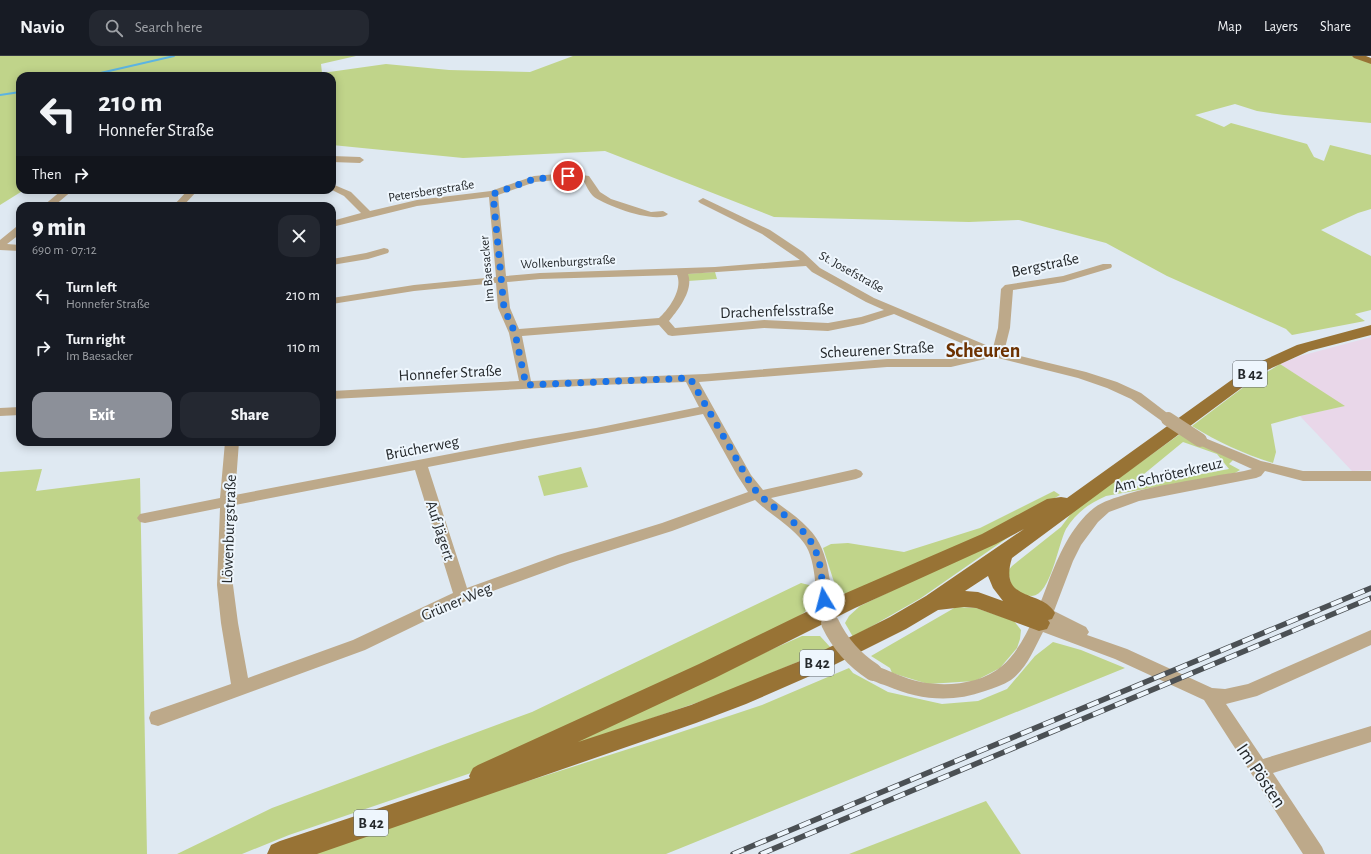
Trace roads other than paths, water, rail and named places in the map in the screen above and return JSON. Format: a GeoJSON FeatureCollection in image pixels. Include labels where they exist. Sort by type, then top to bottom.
{"type":"FeatureCollection","features":[{"type":"Feature","properties":{"kind":"main road"},"geometry":{"type":"LineString","coordinates":[[1357,56],[1371,61]]}},
{"type":"Feature","properties":{"kind":"main road","name":"B 42"},"geometry":{"type":"LineString","coordinates":[[280,854],[738,697],[825,660],[898,623],[934,602],[1003,554],[1257,369],[1303,348],[1371,330]]}},
{"type":"Feature","properties":{"kind":"main road"},"geometry":{"type":"LineString","coordinates":[[461,793],[487,773],[707,671],[828,618],[989,539],[1054,504],[1081,497]]}},
{"type":"Feature","properties":{"kind":"main road"},"geometry":{"type":"LineString","coordinates":[[1003,554],[998,576],[1003,588],[1041,618]]}},
{"type":"Feature","properties":{"kind":"main road"},"geometry":{"type":"LineString","coordinates":[[934,602],[964,599],[978,600],[1041,618]]}},
{"type":"Feature","properties":{"kind":"street"},"geometry":{"type":"LineString","coordinates":[[336,160],[360,160]]}},
{"type":"Feature","properties":{"kind":"street","name":"Petersbergstraße"},"geometry":{"type":"LineString","coordinates":[[336,223],[417,203],[493,194],[534,179],[568,176],[582,176],[589,180],[596,194],[608,201],[650,215],[663,214]]}},
{"type":"Feature","properties":{"kind":"street"},"geometry":{"type":"LineString","coordinates":[[336,190],[347,194],[368,214]]}},
{"type":"Feature","properties":{"kind":"street"},"geometry":{"type":"LineString","coordinates":[[53,202],[63,194]]}},
{"type":"Feature","properties":{"kind":"street"},"geometry":{"type":"LineString","coordinates":[[182,202],[189,194]]}},
{"type":"Feature","properties":{"kind":"street","name":"Im Baesacker"},"geometry":{"type":"LineString","coordinates":[[493,194],[504,308],[515,333],[526,385]]}},
{"type":"Feature","properties":{"kind":"street","name":"St. Josefstraße"},"geometry":{"type":"LineString","coordinates":[[704,201],[766,232],[799,254],[808,263],[827,277],[870,300],[995,353]]}},
{"type":"Feature","properties":{"kind":"street"},"geometry":{"type":"LineString","coordinates":[[0,246],[16,232]]}},
{"type":"Feature","properties":{"kind":"street"},"geometry":{"type":"LineString","coordinates":[[0,246],[16,248]]}},
{"type":"Feature","properties":{"kind":"street"},"geometry":{"type":"LineString","coordinates":[[336,261],[368,256],[384,251]]}},
{"type":"Feature","properties":{"kind":"street","name":"Wolkenburgstraße"},"geometry":{"type":"LineString","coordinates":[[336,300],[414,288],[502,280],[586,274],[715,270],[808,263]]}},
{"type":"Feature","properties":{"kind":"street","name":"Bergstraße"},"geometry":{"type":"LineString","coordinates":[[995,353],[1004,328],[1007,289],[1009,287],[1064,279],[1107,266]]}},
{"type":"Feature","properties":{"kind":"street"},"geometry":{"type":"LineString","coordinates":[[515,333],[662,321],[667,319],[674,304],[682,293],[685,282],[681,271]]}},
{"type":"Feature","properties":{"kind":"street","name":"Drachenfelsstraße"},"geometry":{"type":"LineString","coordinates":[[662,321],[672,332],[764,324],[828,326],[863,320],[896,310]]}},
{"type":"Feature","properties":{"kind":"street","name":"Scheurener Straße"},"geometry":{"type":"LineString","coordinates":[[690,378],[887,363],[951,363],[995,353],[1082,375],[1112,385],[1136,396],[1200,440],[1256,464],[1303,476],[1371,476]]}},
{"type":"Feature","properties":{"kind":"street"},"geometry":{"type":"LineString","coordinates":[[690,378],[735,459],[759,495],[797,526],[813,545],[819,563],[828,618],[837,638],[849,654],[873,672],[908,687],[940,692],[953,692],[986,685],[1012,669],[1025,650],[1041,618],[1068,635],[1113,651],[1210,695],[1225,697],[1251,691],[1371,637]]}},
{"type":"Feature","properties":{"kind":"street","name":"Honnefer Straße"},"geometry":{"type":"LineString","coordinates":[[336,395],[690,378]]}},
{"type":"Feature","properties":{"kind":"street","name":"Brücherweg"},"geometry":{"type":"LineString","coordinates":[[145,518],[420,464],[596,432],[707,409]]}},
{"type":"Feature","properties":{"kind":"street"},"geometry":{"type":"LineString","coordinates":[[0,412],[16,411]]}},
{"type":"Feature","properties":{"kind":"street","name":"Löwenburgstraße"},"geometry":{"type":"LineString","coordinates":[[232,446],[225,542],[225,584],[228,620],[241,687]]}},
{"type":"Feature","properties":{"kind":"street","name":"Auf Jägert"},"geometry":{"type":"LineString","coordinates":[[420,464],[462,596]]}},
{"type":"Feature","properties":{"kind":"street","name":"Am Schröterkreuz"},"geometry":{"type":"LineString","coordinates":[[1041,618],[1063,562],[1085,527],[1100,511],[1121,501],[1137,496],[1256,473],[1259,469],[1256,464]]}},
{"type":"Feature","properties":{"kind":"street","name":"Grüner Weg"},"geometry":{"type":"LineString","coordinates":[[158,718],[359,645],[462,596],[564,559],[667,527],[759,495],[856,474]]}},
{"type":"Feature","properties":{"kind":"street","name":"Im Pösten"},"geometry":{"type":"LineString","coordinates":[[1210,695],[1315,854]]}},
{"type":"Feature","properties":{"kind":"street"},"geometry":{"type":"LineString","coordinates":[[1260,769],[1371,734]]}},
{"type":"Feature","properties":{"kind":"waterway"},"geometry":{"type":"LineString","coordinates":[[105,72],[174,56]]}},
{"type":"Feature","properties":{"kind":"waterway"},"geometry":{"type":"LineString","coordinates":[[0,95],[16,93]]}},
{"type":"Feature","properties":{"kind":"railway"},"geometry":{"type":"LineString","coordinates":[[733,854],[1371,588]]}},
{"type":"Feature","properties":{"kind":"railway"},"geometry":{"type":"LineString","coordinates":[[761,854],[1371,598]]}},
{"type":"Feature","properties":{"kind":"district","name":"Scheuren"},"geometry":{"type":"Point","coordinates":[983,350]}}]}
